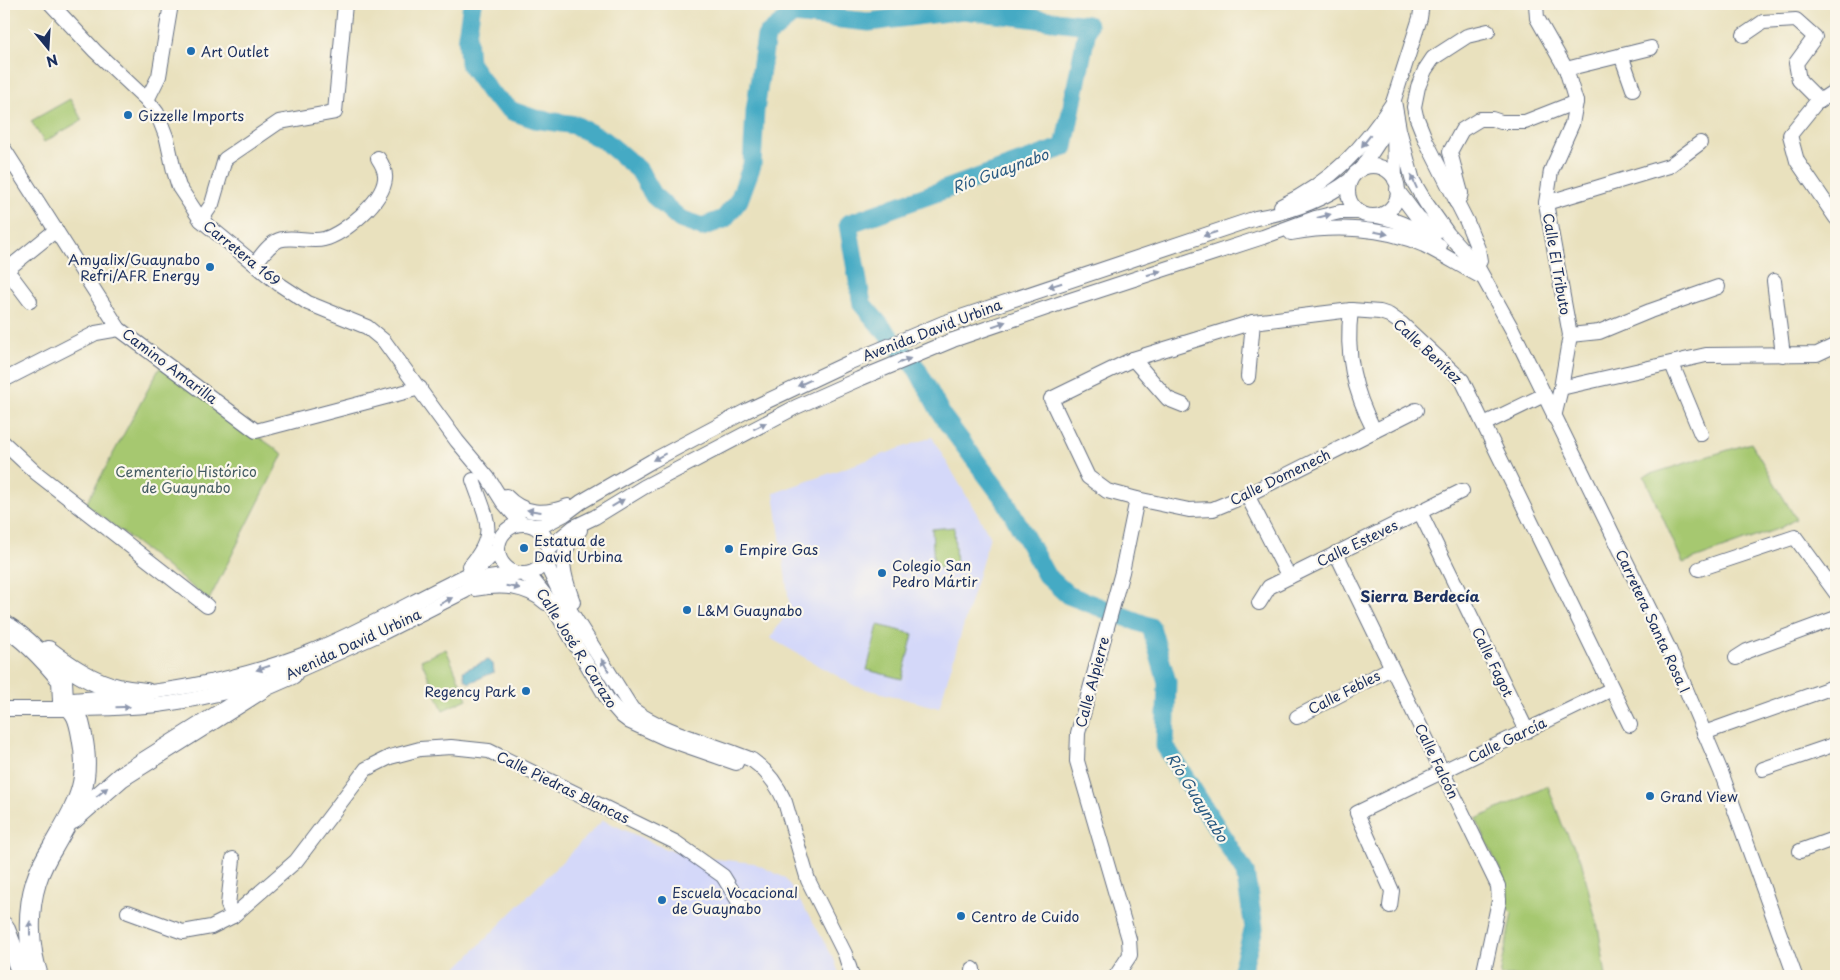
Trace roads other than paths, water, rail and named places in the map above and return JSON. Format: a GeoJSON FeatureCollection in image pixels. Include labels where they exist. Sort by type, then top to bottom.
{"type":"FeatureCollection","features":[{"type":"Feature","properties":{"kind":"highway"},"geometry":{"type":"LineString","coordinates":[[11,629],[78,672],[99,683],[118,689],[146,693]]}},
{"type":"Feature","properties":{"kind":"highway"},"geometry":{"type":"LineString","coordinates":[[11,629],[34,648],[62,680],[84,747],[86,768],[84,783],[66,825],[41,868],[32,897],[31,945],[38,976]]}},
{"type":"Feature","properties":{"kind":"highway"},"geometry":{"type":"LineString","coordinates":[[66,825],[121,777],[267,685],[292,674]]}},
{"type":"Feature","properties":{"kind":"highway"},"geometry":{"type":"LineString","coordinates":[[4,927],[23,976]]}},
{"type":"Feature","properties":{"kind":"street","name":"Carretera 169"},"geometry":{"type":"LineString","coordinates":[[51,4],[95,51],[147,100],[157,113],[162,124],[179,188],[201,220],[279,284],[308,303],[367,328],[384,341],[420,388],[447,428],[488,478],[503,502],[528,525]]}},
{"type":"Feature","properties":{"kind":"street"},"geometry":{"type":"LineString","coordinates":[[147,100],[159,76],[171,4]]}},
{"type":"Feature","properties":{"kind":"street"},"geometry":{"type":"LineString","coordinates":[[201,220],[212,204],[225,159],[279,122],[335,112],[345,4]]}},
{"type":"Feature","properties":{"kind":"street","name":"Carretera Santa Rosa I"},"geometry":{"type":"LineString","coordinates":[[1422,4],[1420,18],[1394,101],[1413,181],[1448,234],[1480,272],[1491,289],[1669,650],[1720,772],[1795,976]]}},
{"type":"Feature","properties":{"kind":"street","name":"Calle El Tributo"},"geometry":{"type":"LineString","coordinates":[[1536,4],[1537,18],[1566,69],[1576,102],[1572,124],[1550,171],[1546,203],[1570,335],[1562,388],[1554,417]]}},
{"type":"Feature","properties":{"kind":"street"},"geometry":{"type":"LineString","coordinates":[[1744,35],[1763,22],[1796,20],[1815,37],[1796,63],[1798,80],[1820,101]]}},
{"type":"Feature","properties":{"kind":"street"},"geometry":{"type":"LineString","coordinates":[[1263,237],[1301,231],[1342,228],[1386,234],[1424,245],[1480,272],[1478,249],[1467,222],[1419,126],[1414,107],[1415,94],[1424,70],[1433,58],[1467,36],[1488,31]]}},
{"type":"Feature","properties":{"kind":"street"},"geometry":{"type":"LineString","coordinates":[[1566,69],[1651,48]]}},
{"type":"Feature","properties":{"kind":"street"},"geometry":{"type":"LineString","coordinates":[[1621,55],[1633,89]]}},
{"type":"Feature","properties":{"kind":"street"},"geometry":{"type":"LineString","coordinates":[[1836,90],[1815,104],[1790,135],[1797,162],[1836,218]]}},
{"type":"Feature","properties":{"kind":"street"},"geometry":{"type":"LineString","coordinates":[[1394,101],[1393,152],[1396,200],[1390,208],[1377,216],[1367,216],[1358,212],[1351,204],[1348,195],[1350,180],[1361,169],[1382,138],[1394,101]]}},
{"type":"Feature","properties":{"kind":"street"},"geometry":{"type":"LineString","coordinates":[[1256,218],[1291,202],[1328,178],[1362,146],[1394,101]]}},
{"type":"Feature","properties":{"kind":"street"},"geometry":{"type":"LineString","coordinates":[[1456,202],[1461,193],[1450,152],[1462,130],[1480,119],[1492,119],[1501,122],[1525,122],[1576,102]]}},
{"type":"Feature","properties":{"kind":"street"},"geometry":{"type":"LineString","coordinates":[[1546,203],[1668,166],[1700,143]]}},
{"type":"Feature","properties":{"kind":"street","name":"Camino Amarilla"},"geometry":{"type":"LineString","coordinates":[[4,149],[120,329],[256,431],[420,388]]}},
{"type":"Feature","properties":{"kind":"street"},"geometry":{"type":"LineString","coordinates":[[255,264],[275,242],[281,239],[311,241],[336,235],[367,210],[376,199],[385,180],[383,167],[378,158]]}},
{"type":"Feature","properties":{"kind":"street"},"geometry":{"type":"LineString","coordinates":[[1361,169],[1370,166],[1380,167],[1389,172],[1396,185]]}},
{"type":"Feature","properties":{"kind":"street","name":"Avenida David Urbina"},"geometry":{"type":"LineString","coordinates":[[528,525],[550,523],[581,502],[652,460],[746,411],[848,363],[943,323],[1256,218],[1295,210],[1335,192],[1350,180]]}},
{"type":"Feature","properties":{"kind":"street","name":"Carretera Santa Rosa I"},"geometry":{"type":"LineString","coordinates":[[1396,185],[1418,218],[1480,272]]}},
{"type":"Feature","properties":{"kind":"street","name":"Avenida David Urbina"},"geometry":{"type":"LineString","coordinates":[[548,554],[558,540],[574,527],[596,517],[644,487],[748,432],[859,379],[954,340],[1263,237],[1298,223],[1340,212],[1358,212]]}},
{"type":"Feature","properties":{"kind":"street","name":"Carretera Santa Rosa I"},"geometry":{"type":"LineString","coordinates":[[1377,216],[1417,229],[1480,272]]}},
{"type":"Feature","properties":{"kind":"street"},"geometry":{"type":"LineString","coordinates":[[4,272],[56,230]]}},
{"type":"Feature","properties":{"kind":"street"},"geometry":{"type":"LineString","coordinates":[[4,276],[12,277],[30,301]]}},
{"type":"Feature","properties":{"kind":"street"},"geometry":{"type":"LineString","coordinates":[[1774,281],[1783,355]]}},
{"type":"Feature","properties":{"kind":"street"},"geometry":{"type":"LineString","coordinates":[[1570,335],[1599,332],[1650,311],[1718,287]]}},
{"type":"Feature","properties":{"kind":"street"},"geometry":{"type":"LineString","coordinates":[[1351,310],[1348,332],[1353,380],[1362,407],[1374,430]]}},
{"type":"Feature","properties":{"kind":"street","name":"Calle Benítez"},"geometry":{"type":"LineString","coordinates":[[1138,499],[1107,491],[1088,477],[1050,399],[1134,359],[1253,322],[1351,310],[1380,312],[1389,315],[1402,324],[1462,380],[1630,725]]}},
{"type":"Feature","properties":{"kind":"street"},"geometry":{"type":"LineString","coordinates":[[1248,377],[1253,322]]}},
{"type":"Feature","properties":{"kind":"street"},"geometry":{"type":"LineString","coordinates":[[4,380],[96,333],[120,329]]}},
{"type":"Feature","properties":{"kind":"street"},"geometry":{"type":"LineString","coordinates":[[1562,388],[1706,355],[1817,354],[1836,344]]}},
{"type":"Feature","properties":{"kind":"street"},"geometry":{"type":"LineString","coordinates":[[1134,359],[1168,399],[1183,405]]}},
{"type":"Feature","properties":{"kind":"street"},"geometry":{"type":"LineString","coordinates":[[1672,364],[1701,434]]}},
{"type":"Feature","properties":{"kind":"street"},"geometry":{"type":"LineString","coordinates":[[1484,424],[1544,395]]}},
{"type":"Feature","properties":{"kind":"street","name":"Calle Domenech"},"geometry":{"type":"LineString","coordinates":[[1138,499],[1189,510],[1213,509],[1247,496],[1416,410]]}},
{"type":"Feature","properties":{"kind":"street","name":"Carretera 169"},"geometry":{"type":"LineString","coordinates":[[457,441],[473,480],[495,523],[499,544]]}},
{"type":"Feature","properties":{"kind":"street"},"geometry":{"type":"LineString","coordinates":[[4,443],[35,472],[207,606]]}},
{"type":"Feature","properties":{"kind":"street"},"geometry":{"type":"LineString","coordinates":[[488,478],[516,504],[532,512],[553,511],[581,502]]}},
{"type":"Feature","properties":{"kind":"street"},"geometry":{"type":"LineString","coordinates":[[450,583],[479,556],[489,534],[487,521],[473,480]]}},
{"type":"Feature","properties":{"kind":"street","name":"Calle Esteves"},"geometry":{"type":"LineString","coordinates":[[1259,603],[1269,587],[1462,491]]}},
{"type":"Feature","properties":{"kind":"street"},"geometry":{"type":"LineString","coordinates":[[1247,496],[1288,577]]}},
{"type":"Feature","properties":{"kind":"street","name":"Calle Alpierre"},"geometry":{"type":"LineString","coordinates":[[1116,976],[1130,955],[1128,939],[1077,761],[1078,733],[1122,572],[1138,499]]}},
{"type":"Feature","properties":{"kind":"street","name":"Calle Fagot"},"geometry":{"type":"LineString","coordinates":[[1420,512],[1527,730]]}},
{"type":"Feature","properties":{"kind":"street"},"geometry":{"type":"LineString","coordinates":[[582,629],[564,575],[563,559],[565,550],[575,535],[596,517]]}},
{"type":"Feature","properties":{"kind":"street"},"geometry":{"type":"LineString","coordinates":[[528,525],[544,534],[548,542],[548,554],[540,569],[533,573],[520,574],[509,570],[503,564],[499,544],[507,530],[514,526],[528,525]]}},
{"type":"Feature","properties":{"kind":"street"},"geometry":{"type":"LineString","coordinates":[[1699,569],[1795,537],[1836,593]]}},
{"type":"Feature","properties":{"kind":"street","name":"Avenida David Urbina"},"geometry":{"type":"LineString","coordinates":[[4,709],[69,705],[188,688],[232,678],[309,653],[477,569],[499,544]]}},
{"type":"Feature","properties":{"kind":"street","name":"Calle Falcón"},"geometry":{"type":"LineString","coordinates":[[1336,553],[1498,886],[1499,901],[1483,976]]}},
{"type":"Feature","properties":{"kind":"street","name":"Calle José R. Carazo"},"geometry":{"type":"LineString","coordinates":[[548,554],[553,580],[564,601],[632,709],[640,715],[670,729],[752,760],[761,766],[780,791],[808,880],[845,954],[852,976]]}},
{"type":"Feature","properties":{"kind":"street","name":"Avenida David Urbina"},"geometry":{"type":"LineString","coordinates":[[4,701],[127,707],[202,698],[292,674],[465,592],[476,582],[487,577],[520,574]]}},
{"type":"Feature","properties":{"kind":"street","name":"Calle José R. Carazo"},"geometry":{"type":"LineString","coordinates":[[520,574],[533,580],[541,589],[557,612],[608,700],[622,716],[630,722],[666,739],[748,767],[769,777]]}},
{"type":"Feature","properties":{"kind":"street"},"geometry":{"type":"LineString","coordinates":[[465,592],[492,586],[519,588],[539,596],[557,612]]}},
{"type":"Feature","properties":{"kind":"street"},"geometry":{"type":"LineString","coordinates":[[1736,658],[1747,651],[1836,618]]}},
{"type":"Feature","properties":{"kind":"street","name":"Calle Febles"},"geometry":{"type":"LineString","coordinates":[[1297,717],[1391,668]]}},
{"type":"Feature","properties":{"kind":"street"},"geometry":{"type":"LineString","coordinates":[[1704,733],[1836,686]]}},
{"type":"Feature","properties":{"kind":"street","name":"Calle García"},"geometry":{"type":"LineString","coordinates":[[1390,906],[1392,891],[1357,813],[1612,689]]}},
{"type":"Feature","properties":{"kind":"street"},"geometry":{"type":"LineString","coordinates":[[1763,769],[1836,744]]}},
{"type":"Feature","properties":{"kind":"street","name":"Calle Piedras Blancas"},"geometry":{"type":"LineString","coordinates":[[128,912],[183,932],[211,927],[233,916],[296,861],[366,769],[390,757],[420,750],[451,747],[489,752],[675,842],[723,876],[742,907]]}},
{"type":"Feature","properties":{"kind":"street"},"geometry":{"type":"LineString","coordinates":[[1800,850],[1836,838]]}},
{"type":"Feature","properties":{"kind":"street"},"geometry":{"type":"LineString","coordinates":[[233,859],[228,905],[233,916]]}},
{"type":"Feature","properties":{"kind":"water"},"geometry":{"type":"Polygon","coordinates":[[[488,660],[493,664],[494,672],[469,683],[465,679],[463,671],[488,660]]]}},
{"type":"Feature","properties":{"kind":"waterway","name":"Río Guaynabo"},"geometry":{"type":"LineString","coordinates":[[472,4],[467,35],[469,63],[491,94],[512,111],[535,119],[575,125],[605,141],[639,170],[654,196],[680,219],[702,227],[724,219],[739,200],[752,165],[755,111],[766,36],[793,14],[869,22],[963,10],[1088,25],[1064,147],[848,224],[862,304],[917,369],[943,417],[1005,500],[1046,575],[1068,595],[1151,627],[1167,682],[1165,746],[1245,872],[1254,928],[1240,976]]}},
{"type":"Feature","properties":{"kind":"place","name":"Art Outlet"},"geometry":{"type":"Point","coordinates":[191,51]}},
{"type":"Feature","properties":{"kind":"place","name":"Gizzelle Imports"},"geometry":{"type":"Point","coordinates":[128,115]}},
{"type":"Feature","properties":{"kind":"place","name":"Amyalix/Guaynabo Refri/AFR Energy"},"geometry":{"type":"Point","coordinates":[210,267]}},
{"type":"Feature","properties":{"kind":"place","name":"Estatua de David Urbina"},"geometry":{"type":"Point","coordinates":[524,548]}},
{"type":"Feature","properties":{"kind":"place","name":"Empire Gas"},"geometry":{"type":"Point","coordinates":[729,549]}},
{"type":"Feature","properties":{"kind":"place","name":"Colegio San Pedro Mártir"},"geometry":{"type":"Point","coordinates":[882,573]}},
{"type":"Feature","properties":{"kind":"place","name":"L&M Guaynabo"},"geometry":{"type":"Point","coordinates":[687,610]}},
{"type":"Feature","properties":{"kind":"place","name":"Regency Park"},"geometry":{"type":"Point","coordinates":[526,691]}},
{"type":"Feature","properties":{"kind":"place","name":"Grand View"},"geometry":{"type":"Point","coordinates":[1650,796]}},
{"type":"Feature","properties":{"kind":"place","name":"Escuela Vocacional de Guaynabo"},"geometry":{"type":"Point","coordinates":[662,900]}},
{"type":"Feature","properties":{"kind":"place","name":"Centro de Cuido"},"geometry":{"type":"Point","coordinates":[961,916]}},
{"type":"Feature","properties":{"kind":"district","name":"Sierra Berdecía"},"geometry":{"type":"Point","coordinates":[1420,595]}},
{"type":"Feature","properties":{"kind":"park label","name":"Cementerio Histórico de Guaynabo"},"geometry":{"type":"Point","coordinates":[186,480]}}]}
